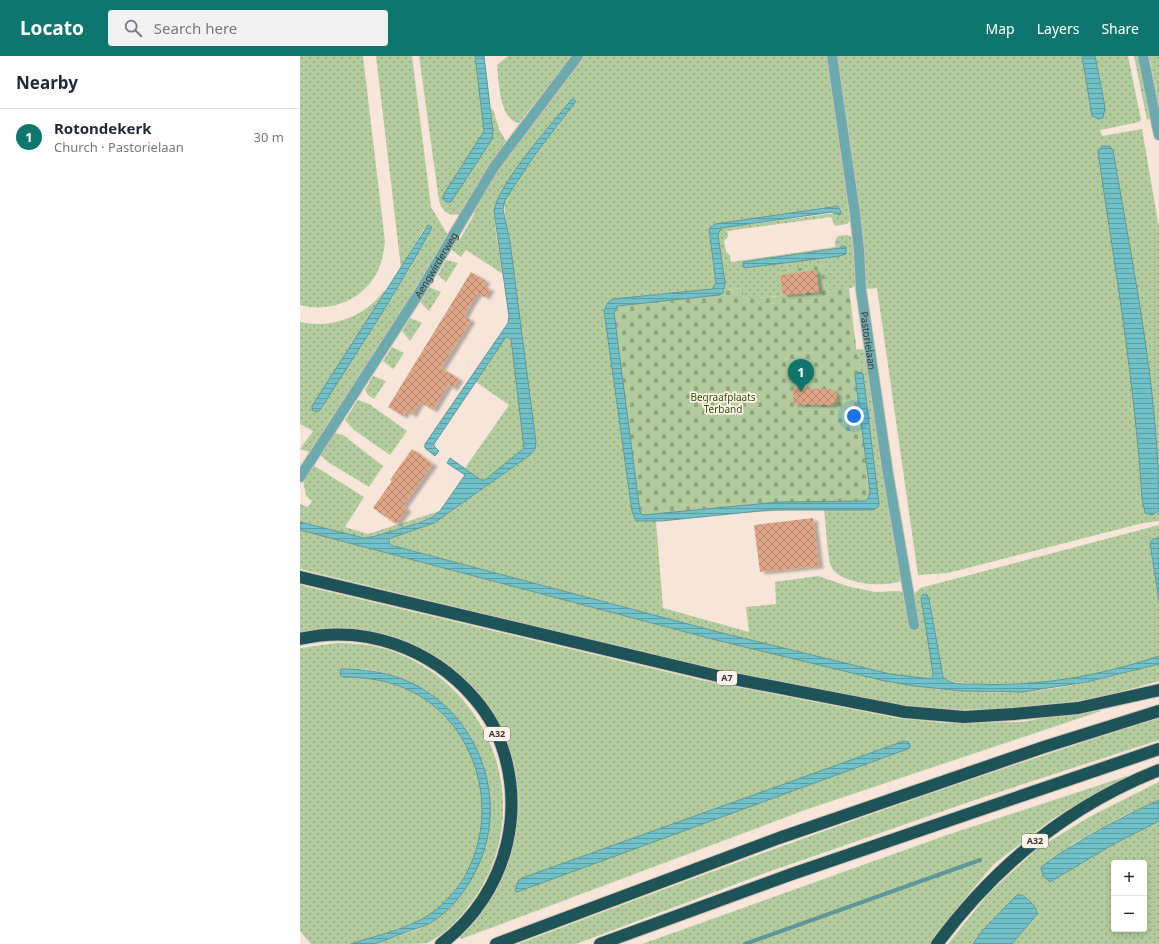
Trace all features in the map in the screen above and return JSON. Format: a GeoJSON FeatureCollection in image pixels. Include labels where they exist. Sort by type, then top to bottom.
{"type":"FeatureCollection","features":[{"type":"Feature","properties":{"kind":"highway","name":"A7"},"geometry":{"type":"LineString","coordinates":[[300,577],[718,676],[905,712],[964,717],[1014,714],[1078,708],[1159,690]]}},
{"type":"Feature","properties":{"kind":"highway","name":"A32"},"geometry":{"type":"LineString","coordinates":[[300,639],[333,634],[359,635],[383,640],[404,647],[424,657],[464,686],[493,724],[502,745],[511,784],[512,815],[507,847],[497,875],[481,904],[462,926],[441,944]]}},
{"type":"Feature","properties":{"kind":"highway"},"geometry":{"type":"LineString","coordinates":[[496,944],[779,838],[1044,748],[1159,711]]}},
{"type":"Feature","properties":{"kind":"highway"},"geometry":{"type":"LineString","coordinates":[[600,944],[792,874],[1159,749]]}},
{"type":"Feature","properties":{"kind":"highway","name":"A32"},"geometry":{"type":"LineString","coordinates":[[937,944],[959,914],[988,883],[1025,848],[1068,818],[1102,798],[1159,770]]}},
{"type":"Feature","properties":{"kind":"street","name":"Aengwirderweg"},"geometry":{"type":"LineString","coordinates":[[300,477],[416,299],[494,166],[578,56]]}},
{"type":"Feature","properties":{"kind":"street","name":"Pastorielaan"},"geometry":{"type":"LineString","coordinates":[[832,56],[855,214],[862,298],[888,474],[914,625]]}},
{"type":"Feature","properties":{"kind":"street"},"geometry":{"type":"LineString","coordinates":[[1143,56],[1159,135]]}},
{"type":"Feature","properties":{"kind":"green space"},"geometry":{"type":"Polygon","coordinates":[[[300,56],[363,56],[385,242],[381,263],[376,275],[368,285],[359,294],[349,300],[337,305],[325,307],[300,305],[300,56]]]}},
{"type":"Feature","properties":{"kind":"green space"},"geometry":{"type":"Polygon","coordinates":[[[376,56],[412,56],[431,207],[448,235],[418,286],[310,452],[300,449],[313,431],[300,424],[300,322],[324,324],[346,319],[367,308],[384,291],[386,292],[312,406],[348,366],[368,336],[411,267],[425,227],[401,268],[376,56]]]}},
{"type":"Feature","properties":{"kind":"green space"},"geometry":{"type":"Polygon","coordinates":[[[419,56],[475,56],[484,126],[484,131],[481,137],[493,132],[490,110],[493,109],[499,129],[506,141],[461,214],[447,213],[444,211],[439,201],[419,56]]]}},
{"type":"Feature","properties":{"kind":"green space"},"geometry":{"type":"Polygon","coordinates":[[[508,56],[572,56],[519,123],[512,120],[507,115],[501,99],[497,65],[508,56]]]}},
{"type":"Feature","properties":{"kind":"green space"},"geometry":{"type":"Polygon","coordinates":[[[584,56],[829,56],[850,221],[847,224],[835,226],[831,217],[727,231],[728,237],[724,241],[726,252],[730,255],[731,262],[835,247],[835,241],[838,236],[848,235],[853,238],[855,245],[856,285],[852,288],[827,291],[822,265],[780,296],[744,299],[742,288],[724,290],[725,283],[718,235],[721,228],[836,213],[840,208],[838,206],[833,206],[715,224],[709,229],[716,283],[712,289],[613,299],[608,301],[604,311],[632,511],[636,521],[656,521],[663,608],[749,632],[746,607],[776,604],[775,582],[818,576],[847,586],[875,592],[899,591],[906,593],[911,630],[918,629],[913,595],[920,588],[1159,525],[1159,537],[1155,537],[1150,543],[1159,601],[1159,656],[1107,671],[1054,681],[1000,685],[947,681],[943,677],[921,598],[933,673],[932,679],[890,674],[718,632],[390,545],[389,543],[391,538],[434,523],[530,455],[535,449],[536,443],[504,204],[507,196],[536,153],[576,100],[572,99],[540,138],[515,171],[498,200],[495,211],[495,225],[503,274],[466,250],[461,257],[451,249],[458,238],[460,239],[475,213],[473,212],[503,162],[584,56]],[[840,248],[743,262],[744,268],[840,248]]]}},
{"type":"Feature","properties":{"kind":"green space"},"geometry":{"type":"Polygon","coordinates":[[[835,56],[1082,56],[1092,116],[1105,107],[1095,56],[1128,56],[1141,120],[1139,122],[1100,130],[1102,136],[1142,129],[1159,228],[1159,505],[1153,414],[1098,152],[1125,329],[1135,413],[1142,499],[1155,515],[1159,511],[1159,521],[1143,523],[948,573],[918,575],[877,288],[866,289],[835,56]]]}},
{"type":"Feature","properties":{"kind":"green space"},"geometry":{"type":"Polygon","coordinates":[[[1134,56],[1138,56],[1151,118],[1147,120],[1134,56]]]}},
{"type":"Feature","properties":{"kind":"green space"},"geometry":{"type":"Polygon","coordinates":[[[1149,56],[1159,56],[1159,105],[1149,56]]]}},
{"type":"Feature","properties":{"kind":"green space"},"geometry":{"type":"Polygon","coordinates":[[[446,260],[458,263],[446,282],[438,275],[446,260]]]}},
{"type":"Feature","properties":{"kind":"green space","name":"Begraafplaats Terband"},"geometry":{"type":"Polygon","coordinates":[[[823,265],[827,291],[849,288],[875,504],[655,519],[637,516],[609,305],[742,288],[744,299],[780,296],[777,271],[823,265]]]}},
{"type":"Feature","properties":{"kind":"green space"},"geometry":{"type":"Polygon","coordinates":[[[429,287],[441,292],[429,311],[420,302],[429,287]]]}},
{"type":"Feature","properties":{"kind":"green space"},"geometry":{"type":"Polygon","coordinates":[[[410,318],[422,323],[410,341],[402,331],[410,318]]]}},
{"type":"Feature","properties":{"kind":"green space"},"geometry":{"type":"Polygon","coordinates":[[[506,337],[511,339],[524,448],[485,480],[481,480],[465,468],[509,405],[476,382],[506,337]]]}},
{"type":"Feature","properties":{"kind":"green space"},"geometry":{"type":"Polygon","coordinates":[[[392,347],[404,353],[393,369],[383,361],[392,347]]]}},
{"type":"Feature","properties":{"kind":"green space"},"geometry":{"type":"Polygon","coordinates":[[[863,349],[867,355],[902,580],[895,583],[875,584],[853,581],[835,572],[830,561],[824,510],[871,510],[861,372],[859,372],[856,350],[863,349]]]}},
{"type":"Feature","properties":{"kind":"green space"},"geometry":{"type":"Polygon","coordinates":[[[373,376],[386,381],[374,399],[368,395],[365,390],[373,376]]]}},
{"type":"Feature","properties":{"kind":"green space"},"geometry":{"type":"Polygon","coordinates":[[[358,400],[369,404],[407,431],[390,455],[354,430],[345,420],[358,400]]]}},
{"type":"Feature","properties":{"kind":"green space"},"geometry":{"type":"Polygon","coordinates":[[[335,433],[343,435],[383,466],[369,487],[328,462],[320,455],[335,433]]]}},
{"type":"Feature","properties":{"kind":"green space"},"geometry":{"type":"Polygon","coordinates":[[[313,465],[364,497],[345,527],[368,534],[440,511],[425,520],[392,532],[372,537],[357,537],[300,522],[300,504],[308,507],[312,501],[306,496],[303,480],[313,465]]]}},
{"type":"Feature","properties":{"kind":"green space"},"geometry":{"type":"Polygon","coordinates":[[[300,530],[716,640],[936,689],[989,692],[1021,692],[1039,690],[1091,681],[1159,664],[1159,681],[1094,699],[1005,709],[945,710],[899,705],[703,667],[300,569],[300,530]]]}},
{"type":"Feature","properties":{"kind":"green space"},"geometry":{"type":"Polygon","coordinates":[[[300,585],[701,680],[897,718],[944,723],[1021,722],[1097,709],[1101,711],[805,810],[461,939],[459,937],[476,918],[491,896],[503,874],[512,849],[517,824],[518,799],[516,773],[508,748],[481,698],[463,678],[444,662],[423,649],[400,639],[376,633],[351,630],[326,630],[300,633],[300,585]]]}},
{"type":"Feature","properties":{"kind":"green space"},"geometry":{"type":"Polygon","coordinates":[[[337,643],[363,644],[380,647],[404,656],[436,674],[462,698],[482,726],[495,758],[502,791],[502,825],[494,860],[478,893],[468,907],[449,928],[427,943],[372,944],[412,931],[432,922],[447,911],[460,896],[478,863],[486,836],[489,808],[486,780],[478,754],[465,730],[448,709],[426,691],[400,678],[369,669],[352,671],[342,677],[373,679],[389,682],[404,688],[427,701],[447,718],[462,739],[474,762],[480,787],[482,812],[479,838],[471,863],[458,886],[447,900],[427,917],[412,924],[350,944],[311,944],[300,931],[300,648],[337,643]]]}},
{"type":"Feature","properties":{"kind":"green space"},"geometry":{"type":"Polygon","coordinates":[[[1159,718],[1159,740],[978,799],[768,872],[576,944],[518,944],[837,826],[1159,718]]]}},
{"type":"Feature","properties":{"kind":"green space"},"geometry":{"type":"Polygon","coordinates":[[[1127,776],[1126,780],[1052,819],[994,864],[956,909],[930,944],[642,944],[947,835],[1127,776]]]}},
{"type":"Feature","properties":{"kind":"green space"},"geometry":{"type":"Polygon","coordinates":[[[1159,782],[1159,800],[1121,817],[1071,845],[1050,882],[1112,845],[1159,821],[1159,944],[1012,944],[1037,914],[1033,904],[1022,895],[982,931],[973,944],[948,944],[989,893],[1037,849],[1089,817],[1159,782]]]}},
{"type":"Feature","properties":{"kind":"water"},"geometry":{"type":"Polygon","coordinates":[[[475,56],[484,56],[493,132],[492,139],[451,202],[446,202],[443,199],[444,194],[484,131],[475,56]]]}},
{"type":"Feature","properties":{"kind":"water"},"geometry":{"type":"Polygon","coordinates":[[[1082,56],[1095,56],[1105,107],[1103,118],[1098,119],[1092,116],[1082,56]]]}},
{"type":"Feature","properties":{"kind":"water"},"geometry":{"type":"Polygon","coordinates":[[[572,99],[576,101],[536,153],[505,200],[503,209],[510,242],[536,443],[535,449],[530,455],[434,523],[391,538],[389,540],[390,545],[718,632],[890,674],[932,679],[933,673],[921,598],[923,594],[927,595],[929,599],[943,677],[953,683],[1022,684],[1068,679],[1114,669],[1159,656],[1159,664],[1087,682],[1022,692],[961,691],[915,686],[885,681],[716,640],[300,530],[300,522],[364,538],[376,536],[419,523],[432,517],[440,511],[465,475],[447,463],[450,458],[481,480],[485,480],[524,448],[511,339],[506,337],[434,444],[439,451],[435,456],[425,448],[425,444],[508,323],[509,316],[494,211],[505,185],[515,170],[572,99]]]}},
{"type":"Feature","properties":{"kind":"water"},"geometry":{"type":"Polygon","coordinates":[[[1109,146],[1113,150],[1144,330],[1150,375],[1155,420],[1159,511],[1152,515],[1145,513],[1142,499],[1135,412],[1118,282],[1098,152],[1101,147],[1109,146]]]}},
{"type":"Feature","properties":{"kind":"water"},"geometry":{"type":"Polygon","coordinates":[[[838,206],[841,212],[840,215],[832,212],[721,228],[718,235],[725,283],[723,293],[719,295],[617,306],[614,313],[640,512],[643,515],[779,502],[865,501],[868,499],[870,491],[855,376],[857,373],[861,372],[863,374],[879,504],[877,508],[871,510],[769,510],[661,521],[636,521],[632,511],[604,311],[608,302],[613,299],[712,289],[716,283],[709,229],[715,224],[838,206]]]}},
{"type":"Feature","properties":{"kind":"water"},"geometry":{"type":"Polygon","coordinates":[[[428,225],[432,227],[431,229],[377,320],[320,410],[317,412],[312,410],[312,406],[428,225]]]}},
{"type":"Feature","properties":{"kind":"water"},"geometry":{"type":"Polygon","coordinates":[[[842,246],[846,247],[846,254],[840,256],[744,268],[743,262],[840,248],[842,246]]]}},
{"type":"Feature","properties":{"kind":"water"},"geometry":{"type":"Polygon","coordinates":[[[1159,537],[1159,601],[1150,543],[1153,539],[1159,537]]]}},
{"type":"Feature","properties":{"kind":"water"},"geometry":{"type":"Polygon","coordinates":[[[341,669],[366,670],[391,675],[407,681],[431,695],[452,713],[469,735],[481,759],[488,785],[490,812],[487,839],[478,866],[459,898],[453,905],[432,922],[373,944],[351,944],[397,930],[419,921],[438,908],[459,884],[474,857],[481,827],[481,797],[475,767],[462,739],[443,714],[418,695],[400,686],[372,679],[342,677],[340,674],[341,669]]]}},
{"type":"Feature","properties":{"kind":"water"},"geometry":{"type":"Polygon","coordinates":[[[904,741],[909,742],[910,748],[517,892],[515,891],[518,881],[522,878],[904,741]]]}},
{"type":"Feature","properties":{"kind":"water"},"geometry":{"type":"Polygon","coordinates":[[[1159,800],[1159,821],[1112,845],[1050,882],[1043,876],[1041,867],[1069,848],[1113,822],[1159,800]]]}},
{"type":"Feature","properties":{"kind":"water"},"geometry":{"type":"Polygon","coordinates":[[[1017,895],[1022,895],[1030,901],[1036,908],[1037,914],[1012,944],[973,944],[982,931],[1017,895]]]}},
{"type":"Feature","properties":{"kind":"building"},"geometry":{"type":"Polygon","coordinates":[[[816,270],[819,292],[783,295],[780,275],[816,270]]]}},
{"type":"Feature","properties":{"kind":"building"},"geometry":{"type":"Polygon","coordinates":[[[471,272],[486,281],[483,285],[490,289],[485,297],[478,293],[470,305],[464,316],[471,320],[441,368],[459,379],[453,388],[448,385],[433,410],[420,402],[412,415],[406,411],[403,416],[388,407],[471,272]]]}},
{"type":"Feature","properties":{"kind":"building"},"geometry":{"type":"Polygon","coordinates":[[[793,388],[832,389],[837,394],[836,401],[832,405],[793,404],[793,388]]]}},
{"type":"Feature","properties":{"kind":"building"},"geometry":{"type":"Polygon","coordinates":[[[412,449],[433,464],[403,506],[407,509],[396,524],[373,508],[392,481],[390,480],[412,449]]]}},
{"type":"Feature","properties":{"kind":"building"},"geometry":{"type":"Polygon","coordinates":[[[813,518],[819,566],[760,572],[754,525],[813,518]]]}},
{"type":"Feature","properties":{"kind":"waterway"},"geometry":{"type":"LineString","coordinates":[[745,944],[980,860]]}},
{"type":"Feature","properties":{"kind":"place","name":"Rotondekerk"},"geometry":{"type":"Point","coordinates":[801,392]}}]}
